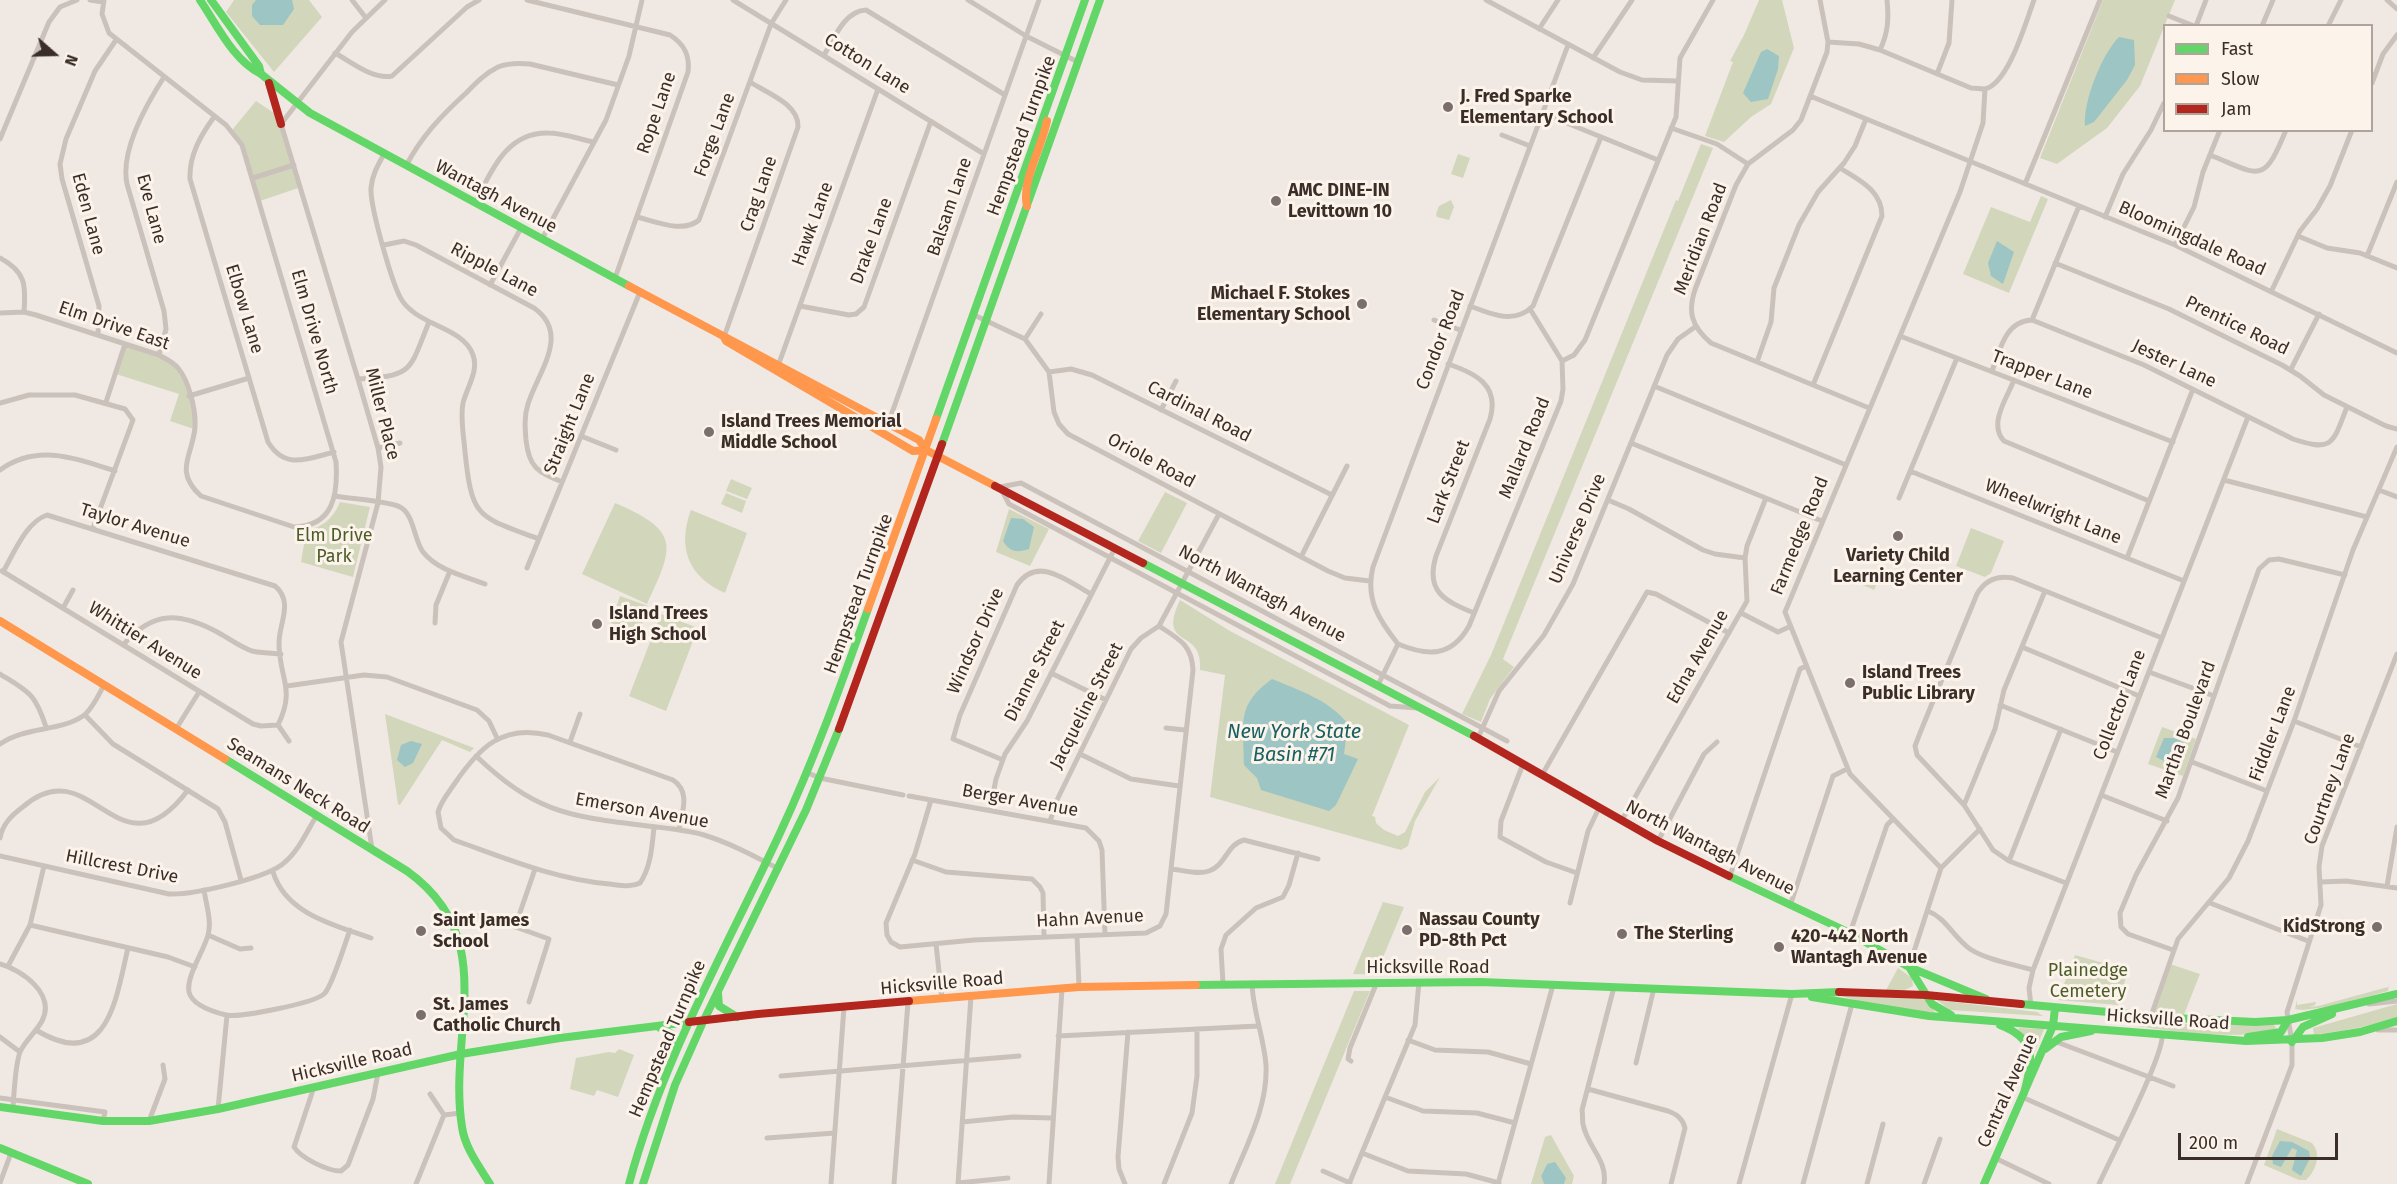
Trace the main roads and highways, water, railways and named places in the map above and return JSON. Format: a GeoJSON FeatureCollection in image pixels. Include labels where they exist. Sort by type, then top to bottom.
{"type":"FeatureCollection","features":[{"type":"Feature","properties":{"kind":"main road","name":"Wantagh Avenue"},"geometry":{"type":"LineString","coordinates":[[200,0],[240,57],[253,72],[261,74]]}},
{"type":"Feature","properties":{"kind":"main road","name":"Wantagh Avenue"},"geometry":{"type":"LineString","coordinates":[[211,0],[268,82],[315,116],[724,337],[729,337],[914,451],[926,450]]}},
{"type":"Feature","properties":{"kind":"main road","name":"Hempstead Turnpike"},"geometry":{"type":"LineString","coordinates":[[629,1184],[645,1130],[687,1023],[808,773],[926,450],[1085,0]]}},
{"type":"Feature","properties":{"kind":"main road","name":"Hempstead Turnpike"},"geometry":{"type":"LineString","coordinates":[[643,1184],[672,1095],[703,1022],[779,869],[820,778],[854,690],[1100,0]]}},
{"type":"Feature","properties":{"kind":"main road"},"geometry":{"type":"LineString","coordinates":[[268,82],[281,124]]}},
{"type":"Feature","properties":{"kind":"main road"},"geometry":{"type":"LineString","coordinates":[[1027,207],[1024,194],[1044,137],[1049,104]]}},
{"type":"Feature","properties":{"kind":"main road"},"geometry":{"type":"LineString","coordinates":[[1014,202],[1027,207]]}},
{"type":"Feature","properties":{"kind":"main road","name":"Wantagh Avenue"},"geometry":{"type":"LineString","coordinates":[[778,367],[919,440],[926,450],[938,456]]}},
{"type":"Feature","properties":{"kind":"main road","name":"North Wantagh Avenue"},"geometry":{"type":"LineString","coordinates":[[938,456],[1478,738],[1658,841],[1850,933],[1909,967],[1993,1001]]}},
{"type":"Feature","properties":{"kind":"main road","name":"Seamans Neck Road"},"geometry":{"type":"LineString","coordinates":[[0,621],[372,849],[422,883],[441,905],[460,939],[466,970],[458,1090],[462,1128],[477,1164],[490,1184]]}},
{"type":"Feature","properties":{"kind":"main road"},"geometry":{"type":"LineString","coordinates":[[1909,967],[1937,1008],[1958,1018]]}},
{"type":"Feature","properties":{"kind":"main road"},"geometry":{"type":"LineString","coordinates":[[1900,994],[1912,988],[1915,977]]}},
{"type":"Feature","properties":{"kind":"main road","name":"Hicksville Road"},"geometry":{"type":"LineString","coordinates":[[0,1107],[13,1104],[104,1121],[149,1121],[218,1109],[461,1054],[560,1038],[738,1017],[1079,987],[1419,982],[1792,994],[1848,992],[1926,995],[2218,1021],[2288,1020]]}},
{"type":"Feature","properties":{"kind":"main road"},"geometry":{"type":"LineString","coordinates":[[718,991],[719,1006],[738,1017]]}},
{"type":"Feature","properties":{"kind":"main road","name":"Hicksville Road"},"geometry":{"type":"LineString","coordinates":[[1792,994],[1958,1018],[2227,1040],[2292,1042],[2338,1038],[2376,1030],[2397,1022]]}},
{"type":"Feature","properties":{"kind":"main road"},"geometry":{"type":"LineString","coordinates":[[2227,1040],[2281,1032],[2288,1020],[2397,994]]}},
{"type":"Feature","properties":{"kind":"main road"},"geometry":{"type":"LineString","coordinates":[[2292,1042],[2303,1027],[2351,1006]]}},
{"type":"Feature","properties":{"kind":"main road","name":"Central Avenue"},"geometry":{"type":"LineString","coordinates":[[1984,1184],[2053,1026],[2055,1008]]}},
{"type":"Feature","properties":{"kind":"main road"},"geometry":{"type":"LineString","coordinates":[[1979,1020],[2005,1026],[2027,1042],[2032,1056],[2023,1095]]}},
{"type":"Feature","properties":{"kind":"main road"},"geometry":{"type":"LineString","coordinates":[[657,1027],[669,1032],[675,1038],[675,1048],[670,1063]]}},
{"type":"Feature","properties":{"kind":"main road"},"geometry":{"type":"LineString","coordinates":[[2042,1052],[2054,1041],[2065,1036],[2098,1030]]}},
{"type":"Feature","properties":{"kind":"main road"},"geometry":{"type":"LineString","coordinates":[[0,1148],[88,1184]]}},
{"type":"Feature","properties":{"kind":"water"},"geometry":{"type":"Polygon","coordinates":[[[256,0],[292,0],[294,9],[283,25],[260,25],[252,16],[252,5],[256,0]]]}},
{"type":"Feature","properties":{"kind":"water"},"geometry":{"type":"Polygon","coordinates":[[[2119,37],[2134,40],[2135,65],[2127,80],[2094,122],[2085,126],[2090,91],[2100,66],[2119,37]]]}},
{"type":"Feature","properties":{"kind":"water"},"geometry":{"type":"Polygon","coordinates":[[[1767,49],[1779,56],[1778,69],[1768,99],[1751,102],[1743,93],[1761,52],[1767,49]]]}},
{"type":"Feature","properties":{"kind":"water"},"geometry":{"type":"Polygon","coordinates":[[[1997,241],[2014,252],[2003,284],[1991,276],[1988,263],[1997,241]]]}},
{"type":"Feature","properties":{"kind":"water"},"geometry":{"type":"Polygon","coordinates":[[[1011,518],[1023,519],[1034,527],[1029,549],[1014,551],[1003,541],[1011,518]]]}},
{"type":"Feature","properties":{"kind":"water","name":"New York State Basin #71"},"geometry":{"type":"Polygon","coordinates":[[[1272,679],[1323,702],[1348,724],[1344,754],[1358,759],[1336,805],[1329,811],[1261,790],[1257,778],[1244,765],[1244,716],[1252,698],[1272,679]]]}},
{"type":"Feature","properties":{"kind":"water"},"geometry":{"type":"Polygon","coordinates":[[[2164,738],[2177,738],[2187,746],[2182,764],[2170,764],[2156,757],[2164,738]]]}},
{"type":"Feature","properties":{"kind":"water"},"geometry":{"type":"Polygon","coordinates":[[[411,741],[422,744],[413,763],[405,767],[397,760],[401,745],[411,741]]]}},
{"type":"Feature","properties":{"kind":"water"},"geometry":{"type":"Polygon","coordinates":[[[2280,1141],[2292,1142],[2309,1151],[2310,1158],[2301,1176],[2292,1170],[2297,1150],[2292,1148],[2281,1167],[2273,1164],[2272,1156],[2280,1141]]]}},
{"type":"Feature","properties":{"kind":"water"},"geometry":{"type":"Polygon","coordinates":[[[1555,1162],[1566,1178],[1564,1184],[1544,1184],[1541,1176],[1547,1164],[1555,1162]]]}},
{"type":"Feature","properties":{"kind":"place","name":"J. Fred Sparke Elementary School"},"geometry":{"type":"Point","coordinates":[1448,107]}},
{"type":"Feature","properties":{"kind":"place","name":"AMC DINE-IN Levittown 10"},"geometry":{"type":"Point","coordinates":[1276,201]}},
{"type":"Feature","properties":{"kind":"place","name":"Michael F. Stokes Elementary School"},"geometry":{"type":"Point","coordinates":[1362,304]}},
{"type":"Feature","properties":{"kind":"place","name":"Island Trees Memorial Middle School"},"geometry":{"type":"Point","coordinates":[709,432]}},
{"type":"Feature","properties":{"kind":"place","name":"Variety Child Learning Center"},"geometry":{"type":"Point","coordinates":[1898,536]}},
{"type":"Feature","properties":{"kind":"place","name":"Island Trees High School"},"geometry":{"type":"Point","coordinates":[597,624]}},
{"type":"Feature","properties":{"kind":"place","name":"Island Trees Public Library"},"geometry":{"type":"Point","coordinates":[1850,683]}},
{"type":"Feature","properties":{"kind":"place","name":"KidStrong"},"geometry":{"type":"Point","coordinates":[2377,927]}},
{"type":"Feature","properties":{"kind":"place","name":"Nassau County PD-8th Pct"},"geometry":{"type":"Point","coordinates":[1407,930]}},
{"type":"Feature","properties":{"kind":"place","name":"Saint James School"},"geometry":{"type":"Point","coordinates":[421,931]}},
{"type":"Feature","properties":{"kind":"place","name":"The Sterling"},"geometry":{"type":"Point","coordinates":[1622,934]}},
{"type":"Feature","properties":{"kind":"place","name":"420-442 North Wantagh Avenue"},"geometry":{"type":"Point","coordinates":[1779,947]}},
{"type":"Feature","properties":{"kind":"place","name":"St. James Catholic Church"},"geometry":{"type":"Point","coordinates":[421,1015]}},
{"type":"Feature","properties":{"kind":"park label","name":"Elm Drive Park"},"geometry":{"type":"Point","coordinates":[334,546]}},
{"type":"Feature","properties":{"kind":"park label","name":"Plainedge Cemetery"},"geometry":{"type":"Point","coordinates":[2088,981]}}]}
